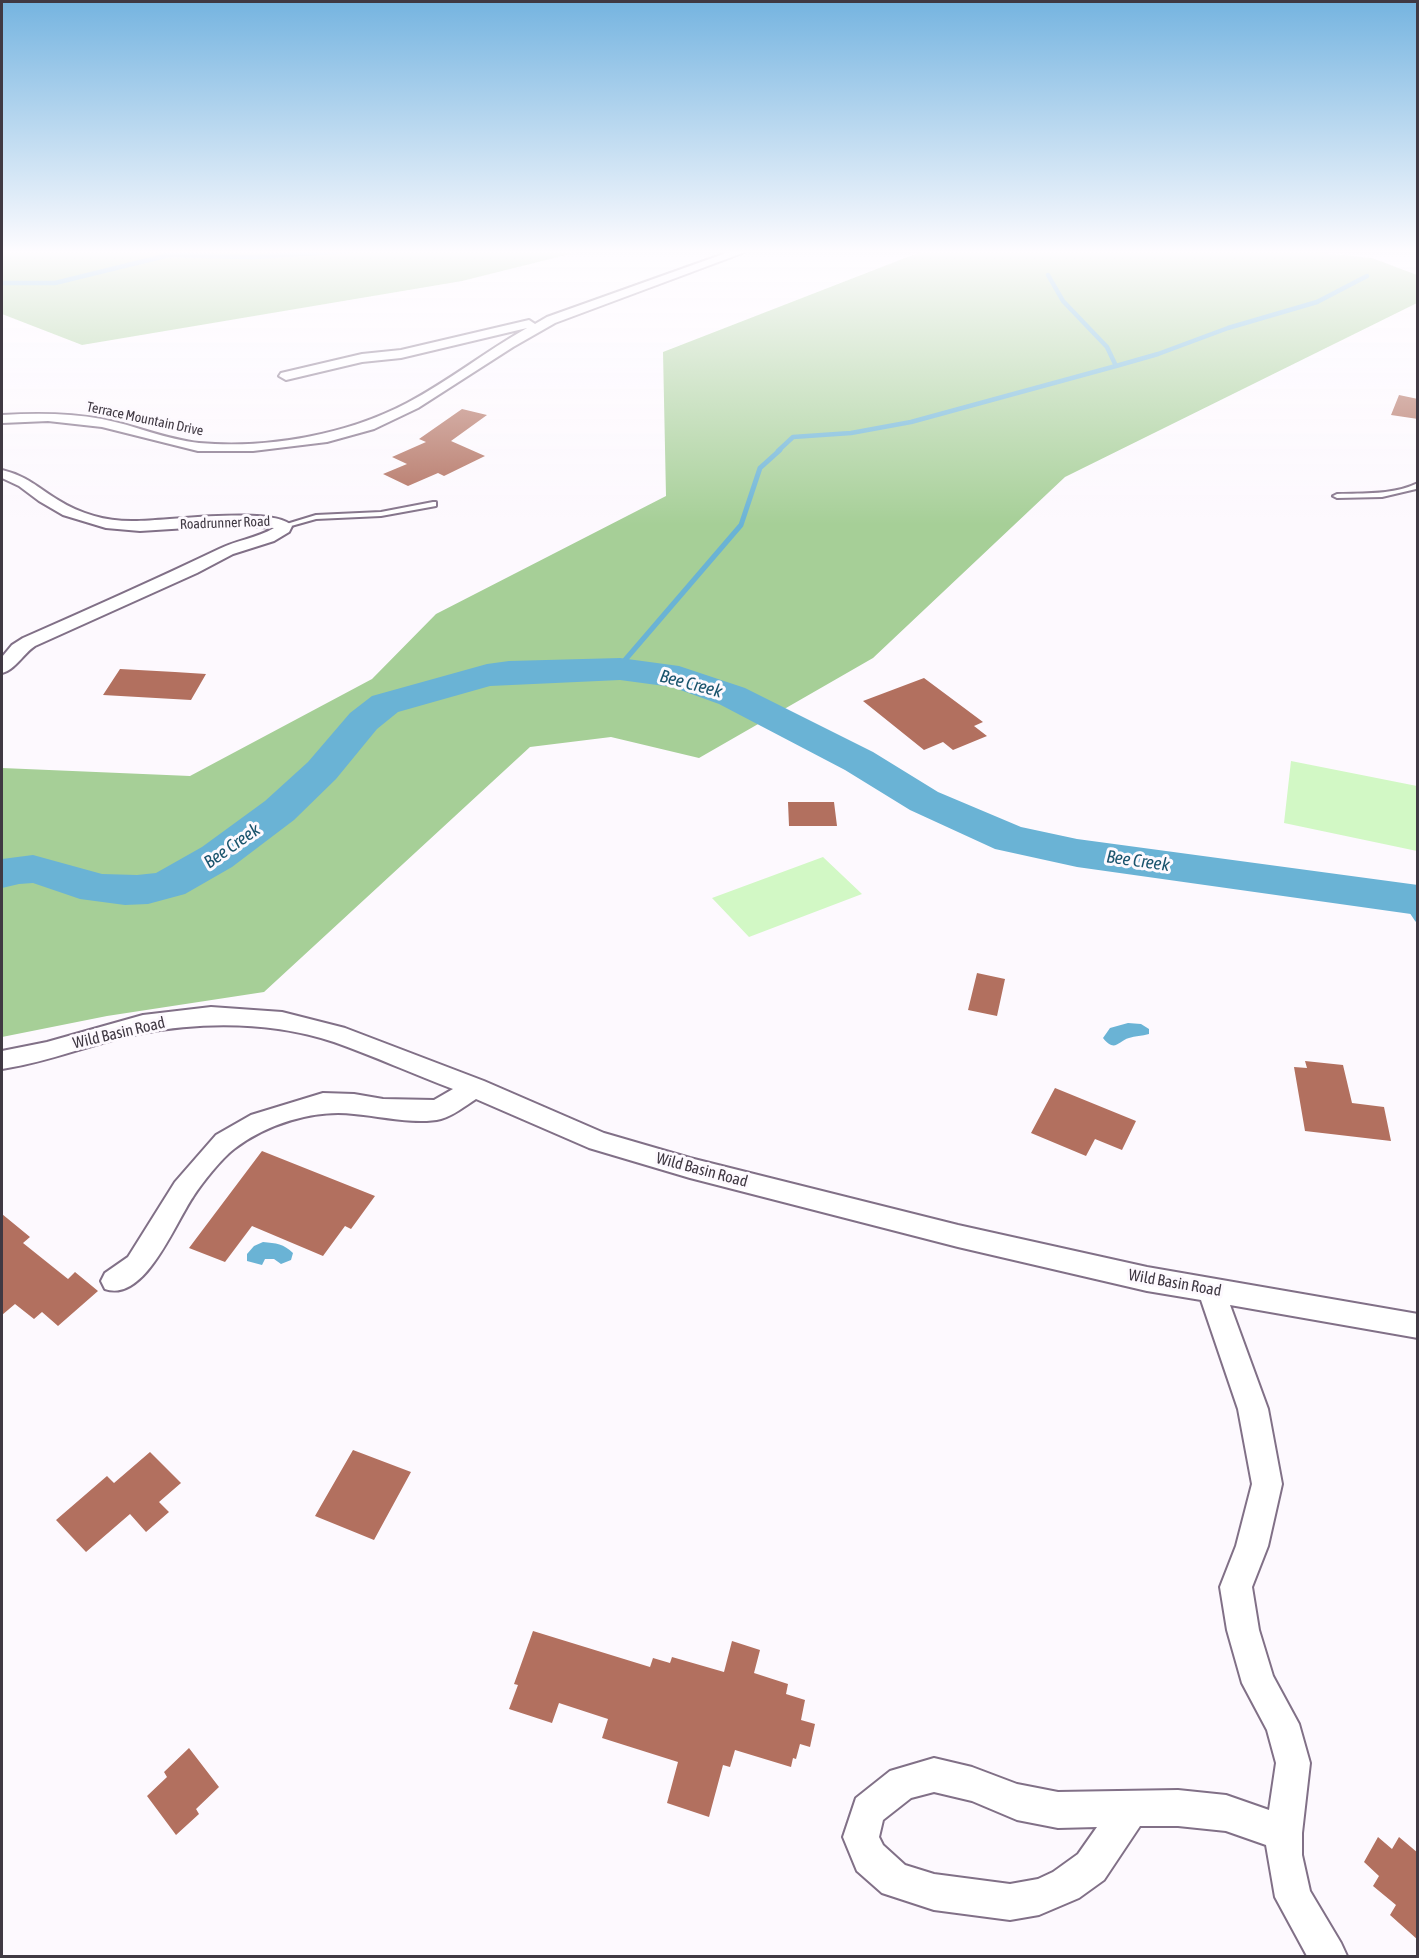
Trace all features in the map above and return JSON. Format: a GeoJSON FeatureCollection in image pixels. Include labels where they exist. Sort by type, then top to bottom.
{"type":"FeatureCollection","features":[{"type":"Feature","properties":{"kind":"street"},"geometry":{"type":"LineString","coordinates":[[286,376],[362,358],[401,354],[448,342]]}},
{"type":"Feature","properties":{"kind":"street","name":"Terrace Mountain Drive"},"geometry":{"type":"LineString","coordinates":[[2,419],[48,417],[102,423],[198,447],[253,447],[327,438],[369,426],[413,405],[511,342]]}},
{"type":"Feature","properties":{"kind":"street","name":"Roadrunner Road"},"geometry":{"type":"LineString","coordinates":[[2,474],[28,483],[50,503],[89,520],[125,526],[163,526],[260,519],[278,521],[284,526],[268,538],[227,550],[181,574],[29,642],[18,649],[2,668]]}},
{"type":"Feature","properties":{"kind":"street","name":"Wild Basin Road"},"geometry":{"type":"LineString","coordinates":[[2,1060],[46,1052],[143,1024],[211,1016],[282,1021],[337,1034],[475,1088],[598,1141],[690,1168],[958,1236],[1147,1279],[1418,1326]]}},
{"type":"Feature","properties":{"kind":"street"},"geometry":{"type":"LineString","coordinates":[[115,1281],[138,1265],[184,1189],[225,1142],[260,1122],[323,1103],[354,1104],[383,1109],[438,1110],[475,1088]]}},
{"type":"Feature","properties":{"kind":"street"},"geometry":{"type":"LineString","coordinates":[[1211,1290],[1253,1409],[1267,1484],[1252,1546],[1236,1587],[1243,1630],[1259,1683],[1282,1724],[1293,1763],[1284,1833],[1284,1855],[1293,1897],[1328,1956]]}},
{"type":"Feature","properties":{"kind":"street"},"geometry":{"type":"LineString","coordinates":[[1131,1809],[1091,1867],[1066,1885],[1039,1897],[1010,1902],[934,1892],[895,1880],[870,1858],[861,1837],[868,1810],[902,1783],[934,1775],[972,1784],[1017,1802],[1058,1810],[1178,1808],[1226,1813],[1284,1833]]}},
{"type":"Feature","properties":{"kind":"lane"},"geometry":{"type":"LineString","coordinates":[[1337,496],[1382,495],[1414,488],[1418,485]]}},
{"type":"Feature","properties":{"kind":"lane"},"geometry":{"type":"LineString","coordinates":[[284,526],[316,517],[381,514],[433,504]]}},
{"type":"Feature","properties":{"kind":"green space"},"geometry":{"type":"Polygon","coordinates":[[[75,342],[98,342],[82,345],[75,342]]]}},
{"type":"Feature","properties":{"kind":"green space"},"geometry":{"type":"Polygon","coordinates":[[[688,342],[1337,342],[1065,477],[873,658],[699,758],[611,737],[530,747],[264,992],[107,1016],[2,1037],[2,768],[190,776],[372,679],[436,614],[666,496],[663,352],[688,342]]]}},
{"type":"Feature","properties":{"kind":"green space"},"geometry":{"type":"Polygon","coordinates":[[[1291,761],[1417,786],[1417,851],[1284,823],[1291,761]]]}},
{"type":"Feature","properties":{"kind":"green space"},"geometry":{"type":"Polygon","coordinates":[[[823,857],[862,894],[749,937],[712,898],[823,857]]]}},
{"type":"Feature","properties":{"kind":"water"},"geometry":{"type":"Polygon","coordinates":[[[1128,1023],[1141,1024],[1149,1029],[1149,1034],[1125,1039],[1116,1045],[1111,1045],[1103,1038],[1110,1028],[1128,1023]]]}},
{"type":"Feature","properties":{"kind":"water"},"geometry":{"type":"Polygon","coordinates":[[[263,1242],[283,1246],[293,1253],[291,1260],[281,1264],[274,1259],[265,1259],[262,1265],[247,1261],[247,1254],[254,1246],[263,1242]]]}},
{"type":"Feature","properties":{"kind":"building"},"geometry":{"type":"Polygon","coordinates":[[[1399,395],[1418,399],[1418,419],[1391,415],[1399,395]]]}},
{"type":"Feature","properties":{"kind":"building"},"geometry":{"type":"Polygon","coordinates":[[[462,409],[487,415],[451,441],[485,456],[444,476],[438,473],[408,486],[383,474],[407,464],[392,457],[426,442],[419,439],[462,409]]]}},
{"type":"Feature","properties":{"kind":"building"},"geometry":{"type":"Polygon","coordinates":[[[120,669],[206,674],[191,700],[103,695],[120,669]]]}},
{"type":"Feature","properties":{"kind":"building"},"geometry":{"type":"Polygon","coordinates":[[[924,678],[983,722],[974,726],[987,736],[953,750],[943,742],[924,750],[863,701],[924,678]]]}},
{"type":"Feature","properties":{"kind":"building"},"geometry":{"type":"Polygon","coordinates":[[[788,802],[834,802],[837,826],[789,826],[788,802]]]}},
{"type":"Feature","properties":{"kind":"building"},"geometry":{"type":"Polygon","coordinates":[[[977,973],[1005,979],[997,1016],[968,1010],[977,973]]]}},
{"type":"Feature","properties":{"kind":"building"},"geometry":{"type":"Polygon","coordinates":[[[1305,1061],[1343,1065],[1352,1103],[1384,1107],[1391,1141],[1305,1131],[1294,1067],[1307,1068],[1305,1061]]]}},
{"type":"Feature","properties":{"kind":"building"},"geometry":{"type":"Polygon","coordinates":[[[1055,1088],[1136,1121],[1122,1150],[1095,1139],[1086,1156],[1031,1133],[1055,1088]]]}},
{"type":"Feature","properties":{"kind":"building"},"geometry":{"type":"Polygon","coordinates":[[[262,1151],[375,1196],[351,1229],[345,1226],[323,1256],[252,1226],[225,1262],[189,1248],[262,1151]]]}},
{"type":"Feature","properties":{"kind":"building"},"geometry":{"type":"Polygon","coordinates":[[[2,1214],[30,1237],[23,1243],[68,1279],[75,1272],[98,1291],[58,1326],[42,1312],[34,1319],[15,1304],[2,1315],[2,1214]]]}},
{"type":"Feature","properties":{"kind":"building"},"geometry":{"type":"Polygon","coordinates":[[[353,1450],[411,1472],[374,1540],[315,1516],[353,1450]]]}},
{"type":"Feature","properties":{"kind":"building"},"geometry":{"type":"Polygon","coordinates":[[[150,1452],[181,1483],[159,1502],[169,1512],[146,1532],[130,1514],[86,1552],[56,1520],[107,1476],[114,1483],[150,1452]]]}},
{"type":"Feature","properties":{"kind":"building"},"geometry":{"type":"Polygon","coordinates":[[[533,1631],[650,1667],[653,1658],[670,1663],[672,1657],[724,1672],[732,1641],[760,1650],[754,1673],[788,1684],[786,1694],[805,1700],[801,1720],[815,1724],[810,1747],[800,1744],[791,1767],[735,1750],[730,1767],[723,1765],[709,1817],[667,1803],[678,1762],[602,1738],[608,1719],[559,1703],[552,1723],[509,1709],[518,1685],[514,1684],[533,1631]]]}},
{"type":"Feature","properties":{"kind":"building"},"geometry":{"type":"Polygon","coordinates":[[[189,1748],[219,1787],[196,1809],[199,1814],[176,1835],[147,1796],[167,1777],[164,1772],[189,1748]]]}},
{"type":"Feature","properties":{"kind":"building"},"geometry":{"type":"Polygon","coordinates":[[[1378,1837],[1392,1849],[1399,1837],[1418,1853],[1418,1940],[1390,1915],[1396,1905],[1373,1886],[1379,1876],[1364,1862],[1378,1837]]]}},
{"type":"Feature","properties":{"kind":"waterway"},"geometry":{"type":"LineString","coordinates":[[1103,342],[1116,366]]}},
{"type":"Feature","properties":{"kind":"waterway"},"geometry":{"type":"LineString","coordinates":[[1116,366],[1189,342]]}},
{"type":"Feature","properties":{"kind":"waterway"},"geometry":{"type":"LineString","coordinates":[[778,451],[793,437],[851,433],[911,422],[1116,366]]}},
{"type":"Feature","properties":{"kind":"waterway"},"geometry":{"type":"LineString","coordinates":[[620,669],[625,660],[741,525],[760,468],[780,450]]}},
{"type":"Feature","properties":{"kind":"waterway","name":"Bee Creek"},"geometry":{"type":"LineString","coordinates":[[2,874],[14,870],[33,869],[80,884],[114,890],[148,889],[170,884],[217,857],[279,810],[322,770],[364,721],[385,704],[487,675],[509,672],[620,669],[679,677],[732,696],[859,761],[924,801],[1010,839],[1077,853],[1418,900]]}},
{"type":"Feature","properties":{"kind":"waterway"},"geometry":{"type":"LineString","coordinates":[[1404,898],[1418,919]]}}]}
